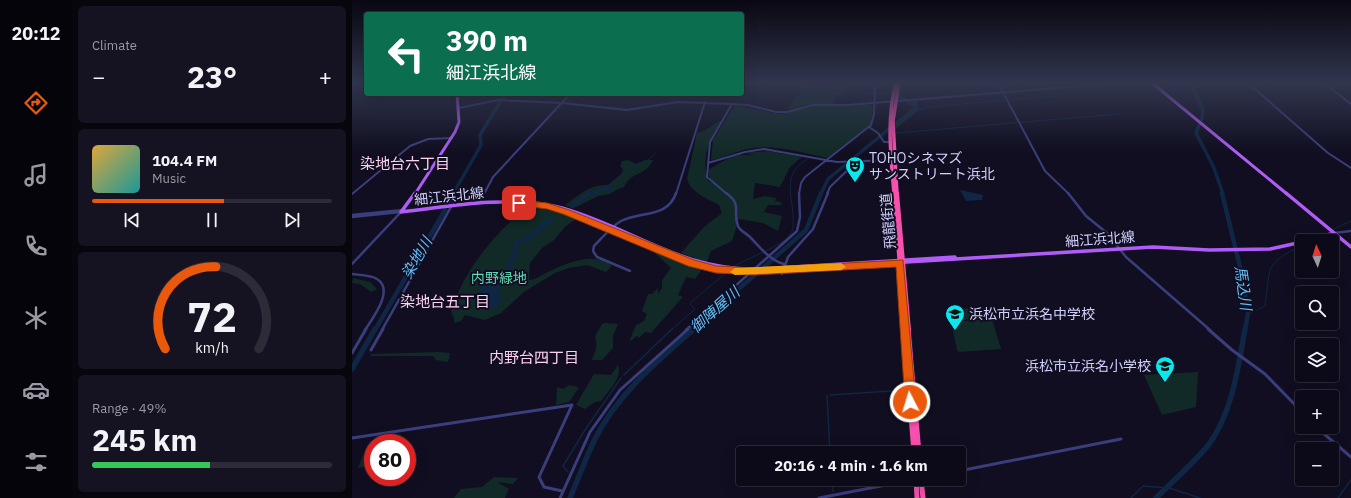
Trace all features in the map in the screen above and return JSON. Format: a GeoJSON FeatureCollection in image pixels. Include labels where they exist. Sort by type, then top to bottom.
{"type":"FeatureCollection","features":[{"type":"Feature","properties":{"kind":"highway","name":"飛龍街道"},"geometry":{"type":"LineString","coordinates":[[892,106],[890,142],[918,446]]}},
{"type":"Feature","properties":{"kind":"highway","name":"飛龍街道"},"geometry":{"type":"LineString","coordinates":[[891,129],[892,159]]}},
{"type":"Feature","properties":{"kind":"highway","name":"飛龍街道"},"geometry":{"type":"LineString","coordinates":[[902,261],[914,446]]}},
{"type":"Feature","properties":{"kind":"highway"},"geometry":{"type":"LineString","coordinates":[[918,486],[918,498]]}},
{"type":"Feature","properties":{"kind":"highway"},"geometry":{"type":"LineString","coordinates":[[920,486],[923,498]]}},
{"type":"Feature","properties":{"kind":"main road"},"geometry":{"type":"LineString","coordinates":[[1179,106],[1351,247]]}},
{"type":"Feature","properties":{"kind":"main road","name":"細江浜北線"},"geometry":{"type":"LineString","coordinates":[[402,211],[423,183],[452,138],[458,126],[459,108]]}},
{"type":"Feature","properties":{"kind":"main road","name":"細江浜北線"},"geometry":{"type":"LineString","coordinates":[[402,211],[480,202],[523,201],[557,206],[611,229]]}},
{"type":"Feature","properties":{"kind":"main road","name":"細江浜北線"},"geometry":{"type":"LineString","coordinates":[[448,206],[511,203],[547,206],[572,214],[700,264],[721,270],[746,272],[902,261],[1120,249],[1171,247],[1230,250],[1275,249],[1295,243]]}},
{"type":"Feature","properties":{"kind":"main road"},"geometry":{"type":"LineString","coordinates":[[1330,234],[1334,233]]}},
{"type":"Feature","properties":{"kind":"street"},"geometry":{"type":"LineString","coordinates":[[459,108],[467,106]]}},
{"type":"Feature","properties":{"kind":"street"},"geometry":{"type":"LineString","coordinates":[[480,202],[493,178],[559,106]]}},
{"type":"Feature","properties":{"kind":"street"},"geometry":{"type":"LineString","coordinates":[[593,106],[628,110],[651,106]]}},
{"type":"Feature","properties":{"kind":"street"},"geometry":{"type":"LineString","coordinates":[[630,271],[599,258],[594,253],[595,243],[624,220],[662,210],[673,202],[704,106]]}},
{"type":"Feature","properties":{"kind":"street"},"geometry":{"type":"LineString","coordinates":[[731,106],[711,139],[707,175],[716,188],[734,200],[739,210],[737,222],[740,230],[776,261],[784,264]]}},
{"type":"Feature","properties":{"kind":"street"},"geometry":{"type":"LineString","coordinates":[[752,106],[778,112],[807,106]]}},
{"type":"Feature","properties":{"kind":"street"},"geometry":{"type":"LineString","coordinates":[[560,498],[590,432],[620,390],[771,257],[793,235],[800,226],[800,184],[805,177],[869,127],[873,121],[875,106]]}},
{"type":"Feature","properties":{"kind":"street"},"geometry":{"type":"LineString","coordinates":[[1011,106],[1045,171],[1064,188],[1086,216],[1107,234],[1126,257],[1234,351],[1269,377],[1295,405]]}},
{"type":"Feature","properties":{"kind":"street"},"geometry":{"type":"LineString","coordinates":[[1275,106],[1328,153],[1351,168]]}},
{"type":"Feature","properties":{"kind":"street"},"geometry":{"type":"LineString","coordinates":[[869,127],[879,135],[881,140],[890,142]]}},
{"type":"Feature","properties":{"kind":"street"},"geometry":{"type":"LineString","coordinates":[[352,194],[412,145],[428,139],[452,138]]}},
{"type":"Feature","properties":{"kind":"street"},"geometry":{"type":"LineString","coordinates":[[708,163],[746,152],[764,149],[845,163],[892,159]]}},
{"type":"Feature","properties":{"kind":"street"},"geometry":{"type":"LineString","coordinates":[[782,274],[784,264],[788,257],[813,229],[830,187],[854,163]]}},
{"type":"Feature","properties":{"kind":"street"},"geometry":{"type":"LineString","coordinates":[[371,350],[448,206]]}},
{"type":"Feature","properties":{"kind":"street"},"geometry":{"type":"LineString","coordinates":[[352,216],[402,211]]}},
{"type":"Feature","properties":{"kind":"street"},"geometry":{"type":"LineString","coordinates":[[352,264],[402,211]]}},
{"type":"Feature","properties":{"kind":"street"},"geometry":{"type":"LineString","coordinates":[[1334,233],[1351,231]]}},
{"type":"Feature","properties":{"kind":"street"},"geometry":{"type":"LineString","coordinates":[[352,274],[377,279],[383,286],[384,292],[381,304],[352,353]]}},
{"type":"Feature","properties":{"kind":"street"},"geometry":{"type":"LineString","coordinates":[[352,438],[572,405],[539,477],[540,483],[547,489],[562,492]]}},
{"type":"Feature","properties":{"kind":"street"},"geometry":{"type":"LineString","coordinates":[[1324,434],[1351,457]]}},
{"type":"Feature","properties":{"kind":"street"},"geometry":{"type":"LineString","coordinates":[[966,470],[1121,439]]}},
{"type":"Feature","properties":{"kind":"street"},"geometry":{"type":"LineString","coordinates":[[819,498],[882,486]]}},
{"type":"Feature","properties":{"kind":"green space"},"geometry":{"type":"Polygon","coordinates":[[[734,106],[779,114],[814,106],[873,107],[870,125],[827,158],[790,150],[762,147],[747,149],[711,160],[713,140],[734,106]]]}},
{"type":"Feature","properties":{"kind":"green space"},"geometry":{"type":"Polygon","coordinates":[[[789,106],[803,106],[787,110],[789,106]]]}},
{"type":"Feature","properties":{"kind":"green space"},"geometry":{"type":"Polygon","coordinates":[[[918,106],[920,109],[895,129],[894,123],[909,111],[909,109],[918,106]]]}},
{"type":"Feature","properties":{"kind":"green space"},"geometry":{"type":"Polygon","coordinates":[[[721,121],[707,150],[705,164],[708,181],[713,183],[709,176],[708,170],[735,156],[754,156],[746,153],[767,151],[802,157],[790,167],[780,187],[755,183],[753,199],[765,196],[776,198],[775,201],[781,202],[781,205],[768,205],[764,212],[782,216],[778,231],[763,223],[739,219],[732,241],[711,251],[707,262],[695,279],[686,277],[678,295],[683,297],[651,333],[645,332],[639,338],[637,336],[629,342],[636,325],[644,321],[647,314],[642,311],[648,294],[652,294],[658,288],[658,294],[662,288],[662,280],[671,268],[655,253],[659,252],[693,267],[695,258],[681,253],[704,227],[722,213],[719,205],[705,198],[692,188],[687,179],[697,133],[704,131],[721,121]]]}},
{"type":"Feature","properties":{"kind":"green space"},"geometry":{"type":"Polygon","coordinates":[[[628,160],[636,164],[645,160],[653,160],[647,169],[631,178],[624,187],[610,194],[598,196],[574,208],[565,205],[590,188],[608,185],[621,174],[623,170],[620,166],[622,161],[628,160]]]}},
{"type":"Feature","properties":{"kind":"green space","name":"内野緑地"},"geometry":{"type":"Polygon","coordinates":[[[531,207],[560,213],[576,219],[565,227],[554,240],[542,248],[530,263],[529,280],[535,279],[561,266],[579,260],[597,259],[605,261],[612,266],[606,272],[587,265],[569,268],[555,273],[524,292],[501,313],[485,320],[465,315],[461,321],[454,323],[454,318],[451,312],[469,272],[486,248],[505,226],[516,216],[518,217],[531,207]]]}},
{"type":"Feature","properties":{"kind":"green space"},"geometry":{"type":"Polygon","coordinates":[[[353,278],[370,282],[377,289],[371,292],[360,284],[352,283],[353,278]]]}},
{"type":"Feature","properties":{"kind":"green space"},"geometry":{"type":"Polygon","coordinates":[[[985,307],[989,318],[964,320],[961,309],[985,307]]]}},
{"type":"Feature","properties":{"kind":"green space"},"geometry":{"type":"Polygon","coordinates":[[[992,319],[1001,349],[959,352],[957,350],[951,322],[992,319]]]}},
{"type":"Feature","properties":{"kind":"green space"},"geometry":{"type":"Polygon","coordinates":[[[602,324],[618,324],[613,336],[613,348],[602,360],[592,360],[596,346],[595,336],[602,324]]]}},
{"type":"Feature","properties":{"kind":"green space"},"geometry":{"type":"Polygon","coordinates":[[[450,353],[447,362],[436,360],[433,356],[372,356],[370,354],[450,353]]]}},
{"type":"Feature","properties":{"kind":"green space"},"geometry":{"type":"Polygon","coordinates":[[[618,365],[619,370],[617,379],[601,401],[595,402],[585,409],[576,405],[594,374],[611,375],[618,365]]]}},
{"type":"Feature","properties":{"kind":"green space"},"geometry":{"type":"Polygon","coordinates":[[[1198,372],[1196,407],[1162,415],[1144,375],[1198,372]]]}},
{"type":"Feature","properties":{"kind":"green space"},"geometry":{"type":"Polygon","coordinates":[[[569,385],[578,387],[578,389],[569,402],[556,405],[557,387],[563,389],[569,385]]]}},
{"type":"Feature","properties":{"kind":"green space"},"geometry":{"type":"Polygon","coordinates":[[[363,455],[364,467],[358,468],[363,455]]]}},
{"type":"Feature","properties":{"kind":"green space"},"geometry":{"type":"Polygon","coordinates":[[[494,477],[518,478],[513,484],[497,482],[509,489],[505,498],[454,498],[461,489],[482,487],[494,477]]]}},
{"type":"Feature","properties":{"kind":"water"},"geometry":{"type":"Polygon","coordinates":[[[960,190],[983,195],[982,200],[966,201],[960,190]]]}},
{"type":"Feature","properties":{"kind":"water"},"geometry":{"type":"Polygon","coordinates":[[[509,264],[514,264],[497,293],[503,299],[496,307],[488,310],[475,307],[479,291],[490,275],[503,275],[509,264]]]}},
{"type":"Feature","properties":{"kind":"waterway","name":"染地川"},"geometry":{"type":"LineString","coordinates":[[453,194],[481,145],[480,135],[497,106]]}},
{"type":"Feature","properties":{"kind":"waterway","name":"御陣屋川"},"geometry":{"type":"LineString","coordinates":[[821,194],[828,179],[895,124],[914,112],[916,107],[915,106]]}},
{"type":"Feature","properties":{"kind":"waterway"},"geometry":{"type":"LineString","coordinates":[[914,112],[928,107],[937,106]]}},
{"type":"Feature","properties":{"kind":"waterway","name":"馬込川"},"geometry":{"type":"LineString","coordinates":[[1201,106],[1203,110],[1202,118],[1196,133],[1214,168],[1223,194]]}},
{"type":"Feature","properties":{"kind":"waterway"},"geometry":{"type":"LineString","coordinates":[[896,133],[1118,114]]}},
{"type":"Feature","properties":{"kind":"waterway"},"geometry":{"type":"LineString","coordinates":[[613,185],[626,170],[648,160],[656,153]]}},
{"type":"Feature","properties":{"kind":"waterway"},"geometry":{"type":"LineString","coordinates":[[766,251],[783,241],[792,231],[793,223],[790,192],[791,178],[799,165],[807,159]]}},
{"type":"Feature","properties":{"kind":"waterway"},"geometry":{"type":"LineString","coordinates":[[589,194],[611,187]]}},
{"type":"Feature","properties":{"kind":"waterway","name":"染地川"},"geometry":{"type":"LineString","coordinates":[[449,202],[454,193]]}},
{"type":"Feature","properties":{"kind":"waterway","name":"御陣屋川"},"geometry":{"type":"LineString","coordinates":[[692,330],[806,230],[821,193]]}},
{"type":"Feature","properties":{"kind":"waterway","name":"馬込川"},"geometry":{"type":"LineString","coordinates":[[1222,193],[1242,275],[1248,313],[1245,330]]}},
{"type":"Feature","properties":{"kind":"waterway"},"geometry":{"type":"LineString","coordinates":[[572,206],[589,194]]}},
{"type":"Feature","properties":{"kind":"waterway","name":"染地川"},"geometry":{"type":"LineString","coordinates":[[375,330],[445,210]]}},
{"type":"Feature","properties":{"kind":"waterway"},"geometry":{"type":"LineString","coordinates":[[509,264],[515,254],[515,245],[531,236],[551,219]]}},
{"type":"Feature","properties":{"kind":"waterway"},"geometry":{"type":"LineString","coordinates":[[1332,230],[1351,221]]}},
{"type":"Feature","properties":{"kind":"waterway"},"geometry":{"type":"LineString","coordinates":[[1257,310],[1265,306],[1271,268],[1281,257],[1295,249]]}},
{"type":"Feature","properties":{"kind":"waterway"},"geometry":{"type":"LineString","coordinates":[[734,266],[763,252]]}},
{"type":"Feature","properties":{"kind":"waterway"},"geometry":{"type":"LineString","coordinates":[[671,330],[695,309],[690,304],[691,302],[727,272]]}},
{"type":"Feature","properties":{"kind":"waterway","name":"馬込川"},"geometry":{"type":"LineString","coordinates":[[1247,316],[1253,312]]}},
{"type":"Feature","properties":{"kind":"waterway","name":"染地川"},"geometry":{"type":"LineString","coordinates":[[352,369],[375,329]]}},
{"type":"Feature","properties":{"kind":"waterway"},"geometry":{"type":"LineString","coordinates":[[624,375],[672,329]]}},
{"type":"Feature","properties":{"kind":"waterway","name":"御陣屋川"},"geometry":{"type":"LineString","coordinates":[[570,498],[594,441],[603,425],[625,394],[651,367],[694,329]]}},
{"type":"Feature","properties":{"kind":"waterway","name":"馬込川"},"geometry":{"type":"LineString","coordinates":[[1156,498],[1198,457],[1210,443],[1218,430],[1234,388],[1245,329]]}},
{"type":"Feature","properties":{"kind":"waterway"},"geometry":{"type":"LineString","coordinates":[[911,333],[913,357]]}},
{"type":"Feature","properties":{"kind":"waterway"},"geometry":{"type":"LineString","coordinates":[[568,472],[563,466],[585,430],[621,378]]}},
{"type":"Feature","properties":{"kind":"waterway"},"geometry":{"type":"LineString","coordinates":[[830,395],[906,390]]}},
{"type":"Feature","properties":{"kind":"waterway"},"geometry":{"type":"LineString","coordinates":[[827,395],[830,446]]}},
{"type":"Feature","properties":{"kind":"waterway"},"geometry":{"type":"LineString","coordinates":[[1338,498],[1351,480]]}},
{"type":"Feature","properties":{"kind":"waterway"},"geometry":{"type":"LineString","coordinates":[[833,486],[833,492]]}},
{"type":"Feature","properties":{"kind":"waterway","name":"馬込川"},"geometry":{"type":"LineString","coordinates":[[1131,498],[1143,486],[1169,488],[1200,498]]}},
{"type":"Feature","properties":{"kind":"slow traffic"},"geometry":{"type":"LineString","coordinates":[[735,272],[841,267]]}},
{"type":"Feature","properties":{"kind":"place","name":"TOHOシネマズ サンストリート浜北"},"geometry":{"type":"Point","coordinates":[855,183]}},
{"type":"Feature","properties":{"kind":"place","name":"浜松市立浜名中学校"},"geometry":{"type":"Point","coordinates":[955,331]}},
{"type":"Feature","properties":{"kind":"place","name":"浜松市立浜名小学校"},"geometry":{"type":"Point","coordinates":[1165,383]}},
{"type":"Feature","properties":{"kind":"district","name":"染地台六丁目"},"geometry":{"type":"Point","coordinates":[405,164]}},
{"type":"Feature","properties":{"kind":"district","name":"染地台五丁目"},"geometry":{"type":"Point","coordinates":[445,302]}},
{"type":"Feature","properties":{"kind":"district","name":"内野台四丁目"},"geometry":{"type":"Point","coordinates":[534,358]}},
{"type":"Feature","properties":{"kind":"route"},"geometry":{"type":"LineString","coordinates":[[519,203],[547,206],[566,212],[707,268],[734,272],[755,272],[900,263],[910,402]]}}]}
